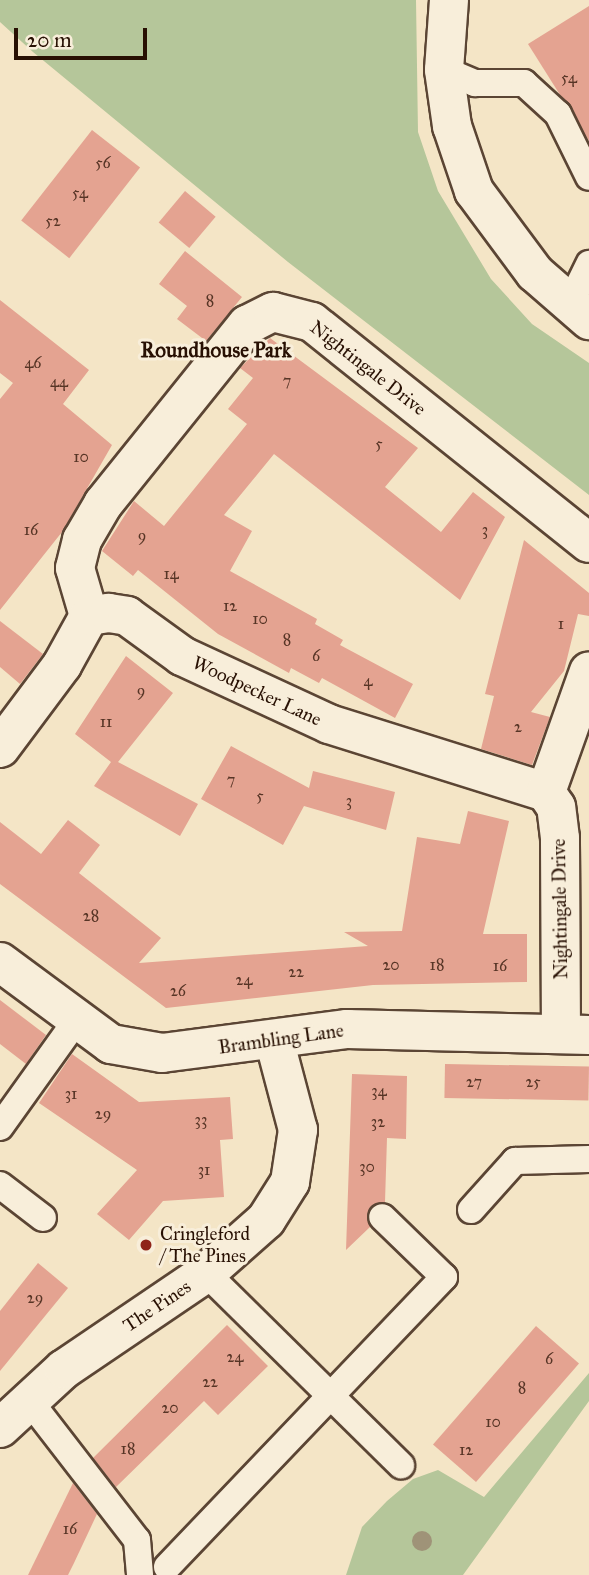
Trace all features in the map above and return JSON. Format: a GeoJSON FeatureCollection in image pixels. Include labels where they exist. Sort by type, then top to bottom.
{"type":"FeatureCollection","features":[{"type":"Feature","properties":{"kind":"street"},"geometry":{"type":"LineString","coordinates":[[449,0],[444,70],[452,125],[474,191],[498,230],[575,309]]}},
{"type":"Feature","properties":{"kind":"street","name":"Nightingale Drive"},"geometry":{"type":"LineString","coordinates":[[89,616],[77,592],[75,568],[82,540],[103,504],[247,325],[273,312],[312,321],[589,543]]}},
{"type":"Feature","properties":{"kind":"street"},"geometry":{"type":"LineString","coordinates":[[0,748],[62,665],[89,616]]}},
{"type":"Feature","properties":{"kind":"street","name":"Woodpecker Lane"},"geometry":{"type":"LineString","coordinates":[[89,616],[127,616],[182,656],[329,724],[546,792]]}},
{"type":"Feature","properties":{"kind":"street"},"geometry":{"type":"LineString","coordinates":[[546,792],[589,671]]}},
{"type":"Feature","properties":{"kind":"street","name":"Nightingale Drive"},"geometry":{"type":"LineString","coordinates":[[546,792],[556,807],[560,838],[575,1035]]}},
{"type":"Feature","properties":{"kind":"street","name":"Brambling Lane"},"geometry":{"type":"LineString","coordinates":[[0,962],[76,1021],[111,1044],[162,1054],[275,1043],[347,1029],[575,1035]]}},
{"type":"Feature","properties":{"kind":"street","name":"The Pines"},"geometry":{"type":"LineString","coordinates":[[10,1413],[206,1273],[266,1220],[290,1182],[298,1130],[275,1043]]}},
{"type":"Feature","properties":{"kind":"lane"},"geometry":{"type":"LineString","coordinates":[[444,70],[475,83],[524,83],[558,114],[588,170]]}},
{"type":"Feature","properties":{"kind":"lane"},"geometry":{"type":"LineString","coordinates":[[575,309],[577,289],[589,264]]}},
{"type":"Feature","properties":{"kind":"lane"},"geometry":{"type":"LineString","coordinates":[[0,1127],[76,1021]]}},
{"type":"Feature","properties":{"kind":"lane"},"geometry":{"type":"LineString","coordinates":[[471,1210],[515,1161],[589,1159]]}},
{"type":"Feature","properties":{"kind":"lane"},"geometry":{"type":"LineString","coordinates":[[0,1185],[43,1218]]}},
{"type":"Feature","properties":{"kind":"lane"},"geometry":{"type":"LineString","coordinates":[[167,1567],[444,1277],[382,1217]]}},
{"type":"Feature","properties":{"kind":"lane"},"geometry":{"type":"LineString","coordinates":[[206,1273],[401,1465]]}},
{"type":"Feature","properties":{"kind":"lane"},"geometry":{"type":"LineString","coordinates":[[10,1413],[137,1540],[140,1575]]}},
{"type":"Feature","properties":{"kind":"green space"},"geometry":{"type":"Polygon","coordinates":[[[0,0],[416,0],[418,132],[438,191],[491,279],[532,324],[589,363],[589,495],[288,262],[33,52],[0,22],[0,0]]]}},
{"type":"Feature","properties":{"kind":"green space"},"geometry":{"type":"Polygon","coordinates":[[[589,1373],[589,1401],[463,1575],[346,1575],[362,1527],[413,1479],[438,1470],[484,1497],[589,1373]]]}},
{"type":"Feature","properties":{"kind":"building"},"geometry":{"type":"Polygon","coordinates":[[[589,6],[589,141],[528,44],[589,6]]]}},
{"type":"Feature","properties":{"kind":"building"},"geometry":{"type":"Polygon","coordinates":[[[92,130],[140,168],[69,258],[21,221],[92,130]]]}},
{"type":"Feature","properties":{"kind":"building"},"geometry":{"type":"Polygon","coordinates":[[[185,191],[216,217],[189,248],[159,222],[185,191]]]}},
{"type":"Feature","properties":{"kind":"building"},"geometry":{"type":"Polygon","coordinates":[[[185,251],[242,297],[206,341],[177,319],[187,306],[159,284],[185,251]]]}},
{"type":"Feature","properties":{"kind":"building"},"geometry":{"type":"Polygon","coordinates":[[[0,300],[89,370],[63,404],[112,445],[62,532],[0,610],[0,399],[13,383],[0,373],[0,300]]]}},
{"type":"Feature","properties":{"kind":"building"},"geometry":{"type":"Polygon","coordinates":[[[270,338],[418,448],[385,487],[441,532],[473,492],[505,517],[460,600],[274,454],[224,515],[252,531],[230,571],[317,619],[315,624],[343,640],[340,645],[413,684],[395,718],[322,678],[319,683],[291,668],[289,673],[218,634],[138,570],[133,576],[102,551],[134,501],[164,526],[247,424],[228,409],[253,378],[240,368],[270,338]]]}},
{"type":"Feature","properties":{"kind":"building"},"geometry":{"type":"Polygon","coordinates":[[[524,540],[589,593],[589,616],[578,614],[564,671],[531,712],[550,717],[532,765],[481,749],[494,696],[485,694],[524,540]]]}},
{"type":"Feature","properties":{"kind":"building"},"geometry":{"type":"Polygon","coordinates":[[[0,621],[43,654],[20,684],[0,667],[0,621]]]}},
{"type":"Feature","properties":{"kind":"building"},"geometry":{"type":"Polygon","coordinates":[[[126,656],[173,693],[118,762],[198,804],[180,836],[94,786],[111,762],[75,734],[126,656]]]}},
{"type":"Feature","properties":{"kind":"building"},"geometry":{"type":"Polygon","coordinates":[[[231,746],[309,788],[313,771],[395,792],[386,830],[304,806],[283,845],[201,799],[231,746]]]}},
{"type":"Feature","properties":{"kind":"building"},"geometry":{"type":"Polygon","coordinates":[[[468,811],[509,821],[483,934],[527,934],[527,982],[373,985],[166,1008],[0,884],[0,822],[41,854],[68,820],[100,845],[79,873],[161,938],[139,963],[368,946],[344,932],[402,931],[417,837],[460,844],[468,811]]]}},
{"type":"Feature","properties":{"kind":"building"},"geometry":{"type":"Polygon","coordinates":[[[0,1000],[46,1035],[26,1064],[0,1044],[0,1000]]]}},
{"type":"Feature","properties":{"kind":"building"},"geometry":{"type":"Polygon","coordinates":[[[72,1054],[139,1102],[230,1097],[233,1139],[220,1140],[224,1197],[163,1201],[129,1240],[97,1214],[137,1170],[39,1103],[72,1054]]]}},
{"type":"Feature","properties":{"kind":"building"},"geometry":{"type":"Polygon","coordinates":[[[445,1064],[589,1067],[588,1101],[444,1098],[445,1064]]]}},
{"type":"Feature","properties":{"kind":"building"},"geometry":{"type":"Polygon","coordinates":[[[352,1074],[407,1076],[406,1139],[387,1138],[385,1202],[370,1207],[370,1227],[346,1250],[352,1074]]]}},
{"type":"Feature","properties":{"kind":"building"},"geometry":{"type":"Polygon","coordinates":[[[38,1263],[68,1288],[0,1371],[0,1311],[38,1263]]]}},
{"type":"Feature","properties":{"kind":"building"},"geometry":{"type":"Polygon","coordinates":[[[227,1325],[268,1366],[218,1415],[204,1401],[116,1487],[93,1458],[227,1325]]]}},
{"type":"Feature","properties":{"kind":"building"},"geometry":{"type":"Polygon","coordinates":[[[536,1326],[579,1363],[476,1482],[433,1444],[536,1326]]]}},
{"type":"Feature","properties":{"kind":"building"},"geometry":{"type":"Polygon","coordinates":[[[73,1483],[97,1514],[74,1563],[68,1575],[28,1575],[73,1483]]]}},
{"type":"Feature","properties":{"kind":"place","name":"Cringleford / The Pines"},"geometry":{"type":"Point","coordinates":[146,1245]}},
{"type":"Feature","properties":{"kind":"district","name":"Roundhouse Park"},"geometry":{"type":"Point","coordinates":[216,350]}}]}
